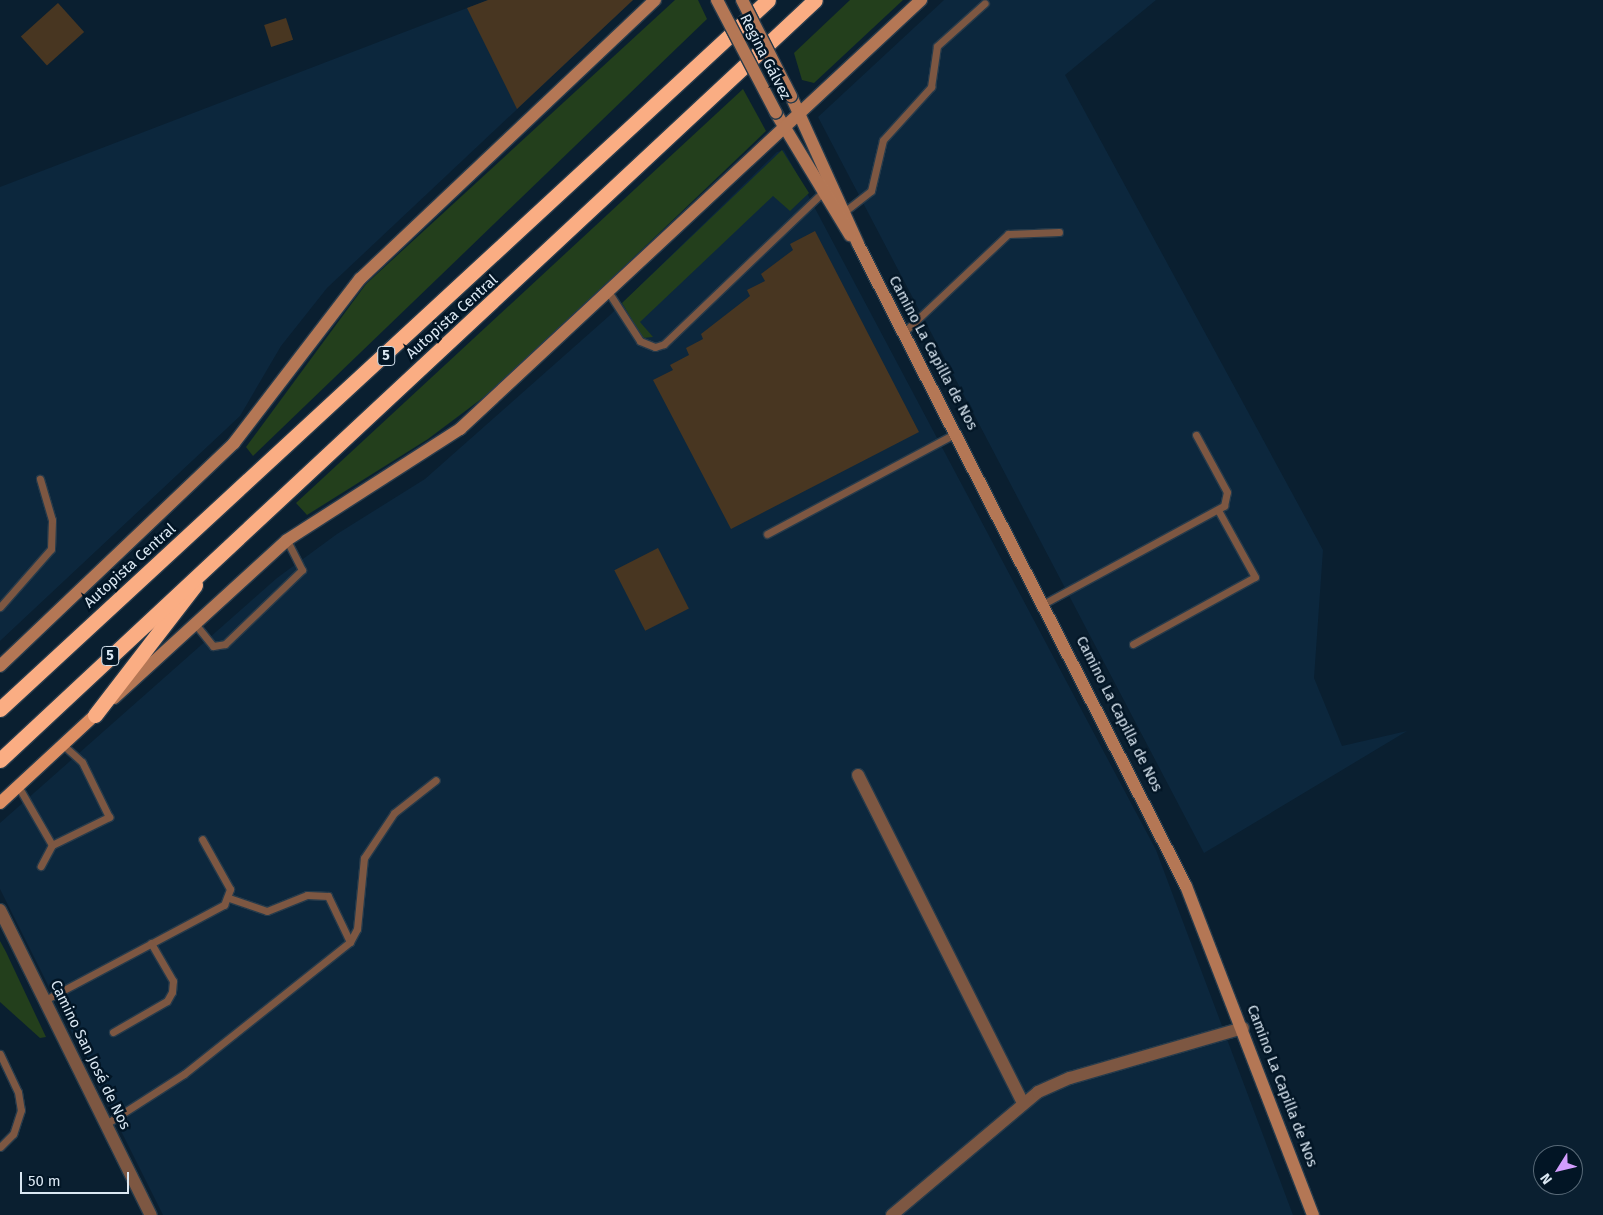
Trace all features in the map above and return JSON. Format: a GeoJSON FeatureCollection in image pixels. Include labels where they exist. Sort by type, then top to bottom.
{"type":"FeatureCollection","features":[{"type":"Feature","properties":{"kind":"highway","name":"Autopista Central"},"geometry":{"type":"LineString","coordinates":[[0,709],[768,0]]}},
{"type":"Feature","properties":{"kind":"highway","name":"Autopista Central"},"geometry":{"type":"LineString","coordinates":[[0,760],[220,552],[540,260],[815,0]]}},
{"type":"Feature","properties":{"kind":"highway"},"geometry":{"type":"LineString","coordinates":[[95,715],[220,552]]}},
{"type":"Feature","properties":{"kind":"main road"},"geometry":{"type":"LineString","coordinates":[[0,666],[234,443],[360,279],[655,0]]}},
{"type":"Feature","properties":{"kind":"main road","name":"Regina Gálvez"},"geometry":{"type":"LineString","coordinates":[[717,0],[784,128]]}},
{"type":"Feature","properties":{"kind":"main road","name":"Regina Gálvez"},"geometry":{"type":"LineString","coordinates":[[742,0],[798,115]]}},
{"type":"Feature","properties":{"kind":"main road"},"geometry":{"type":"LineString","coordinates":[[0,803],[287,540],[460,429],[609,293],[922,0]]}},
{"type":"Feature","properties":{"kind":"main road","name":"Camino La Capilla de Nos"},"geometry":{"type":"LineString","coordinates":[[798,115],[858,244],[1045,603],[1186,886],[1243,1028],[1313,1215]]}},
{"type":"Feature","properties":{"kind":"main road","name":"Camino La Capilla de Nos"},"geometry":{"type":"LineString","coordinates":[[784,128],[821,194],[858,244]]}},
{"type":"Feature","properties":{"kind":"street"},"geometry":{"type":"LineString","coordinates":[[858,775],[1023,1103]]}},
{"type":"Feature","properties":{"kind":"street","name":"Camino San José de Nos"},"geometry":{"type":"LineString","coordinates":[[0,910],[151,1215]]}},
{"type":"Feature","properties":{"kind":"street"},"geometry":{"type":"LineString","coordinates":[[892,1215],[1023,1103],[1070,1078],[1243,1028]]}},
{"type":"Feature","properties":{"kind":"lane"},"geometry":{"type":"LineString","coordinates":[[844,212],[870,191],[883,140],[931,87],[937,46],[985,3]]}},
{"type":"Feature","properties":{"kind":"lane"},"geometry":{"type":"LineString","coordinates":[[609,293],[640,341],[660,346],[821,194]]}},
{"type":"Feature","properties":{"kind":"lane"},"geometry":{"type":"LineString","coordinates":[[904,332],[1008,234],[1059,232]]}},
{"type":"Feature","properties":{"kind":"lane"},"geometry":{"type":"LineString","coordinates":[[767,534],[957,433]]}},
{"type":"Feature","properties":{"kind":"lane"},"geometry":{"type":"LineString","coordinates":[[1045,603],[1218,510],[1226,502],[1227,492],[1196,436]]}},
{"type":"Feature","properties":{"kind":"lane"},"geometry":{"type":"LineString","coordinates":[[0,607],[51,549],[52,520],[40,479]]}},
{"type":"Feature","properties":{"kind":"lane"},"geometry":{"type":"LineString","coordinates":[[1133,644],[1254,577],[1218,510]]}},
{"type":"Feature","properties":{"kind":"lane"},"geometry":{"type":"LineString","coordinates":[[196,625],[213,646],[225,644],[302,570],[287,540]]}},
{"type":"Feature","properties":{"kind":"lane"},"geometry":{"type":"LineString","coordinates":[[40,866],[52,845],[110,817],[82,762],[63,745]]}},
{"type":"Feature","properties":{"kind":"lane"},"geometry":{"type":"LineString","coordinates":[[106,1124],[184,1074],[350,942],[357,929],[364,858],[394,813],[436,780]]}},
{"type":"Feature","properties":{"kind":"lane"},"geometry":{"type":"LineString","coordinates":[[18,786],[52,845]]}},
{"type":"Feature","properties":{"kind":"lane"},"geometry":{"type":"LineString","coordinates":[[45,1000],[224,905],[229,898],[230,889],[202,839]]}},
{"type":"Feature","properties":{"kind":"lane"},"geometry":{"type":"LineString","coordinates":[[229,898],[268,911],[308,895],[328,896],[350,942]]}},
{"type":"Feature","properties":{"kind":"lane"},"geometry":{"type":"LineString","coordinates":[[113,1032],[167,1001],[172,992],[172,982],[152,943]]}},
{"type":"Feature","properties":{"kind":"lane"},"geometry":{"type":"LineString","coordinates":[[0,1054],[18,1092],[21,1110],[13,1134],[0,1147]]}},
{"type":"Feature","properties":{"kind":"shaded area"},"geometry":{"type":"Polygon","coordinates":[[[488,0],[633,0],[327,288],[281,346],[240,416],[0,641],[0,187],[488,0]]]}},
{"type":"Feature","properties":{"kind":"shaded area"},"geometry":{"type":"Polygon","coordinates":[[[944,0],[1156,0],[1065,75],[1323,550],[1314,678],[1342,746],[1407,731],[1204,853],[818,117],[944,0]]]}},
{"type":"Feature","properties":{"kind":"shaded area"},"geometry":{"type":"Polygon","coordinates":[[[784,150],[1156,850],[1293,1215],[163,1215],[0,889],[0,823],[277,578],[337,534],[425,479],[609,316],[777,152],[784,150]]]}},
{"type":"Feature","properties":{"kind":"green space"},"geometry":{"type":"Polygon","coordinates":[[[675,0],[698,0],[707,19],[253,456],[246,447],[366,284],[675,0]]]}},
{"type":"Feature","properties":{"kind":"green space"},"geometry":{"type":"Polygon","coordinates":[[[850,0],[903,0],[814,83],[802,80],[794,53],[850,0]]]}},
{"type":"Feature","properties":{"kind":"green space"},"geometry":{"type":"Polygon","coordinates":[[[743,89],[766,131],[500,385],[428,439],[307,515],[296,503],[743,89]]]}},
{"type":"Feature","properties":{"kind":"green space"},"geometry":{"type":"Polygon","coordinates":[[[782,150],[809,193],[790,211],[773,196],[640,322],[653,337],[643,338],[622,303],[782,150]]]}},
{"type":"Feature","properties":{"kind":"green space"},"geometry":{"type":"Polygon","coordinates":[[[0,941],[46,1037],[40,1038],[0,1002],[0,941]]]}},
{"type":"Feature","properties":{"kind":"building"},"geometry":{"type":"Polygon","coordinates":[[[488,0],[633,0],[517,109],[467,8],[488,0]]]}},
{"type":"Feature","properties":{"kind":"building"},"geometry":{"type":"Polygon","coordinates":[[[58,3],[84,32],[47,65],[21,36],[58,3]]]}},
{"type":"Feature","properties":{"kind":"building"},"geometry":{"type":"Polygon","coordinates":[[[286,18],[293,40],[271,47],[264,25],[286,18]]]}},
{"type":"Feature","properties":{"kind":"building"},"geometry":{"type":"Polygon","coordinates":[[[815,231],[919,432],[731,529],[653,380],[673,370],[670,365],[689,355],[686,348],[703,339],[701,334],[750,296],[747,290],[765,281],[761,274],[793,250],[790,244],[815,231]]]}},
{"type":"Feature","properties":{"kind":"building"},"geometry":{"type":"Polygon","coordinates":[[[658,548],[689,609],[645,631],[614,570],[658,548]]]}}]}
